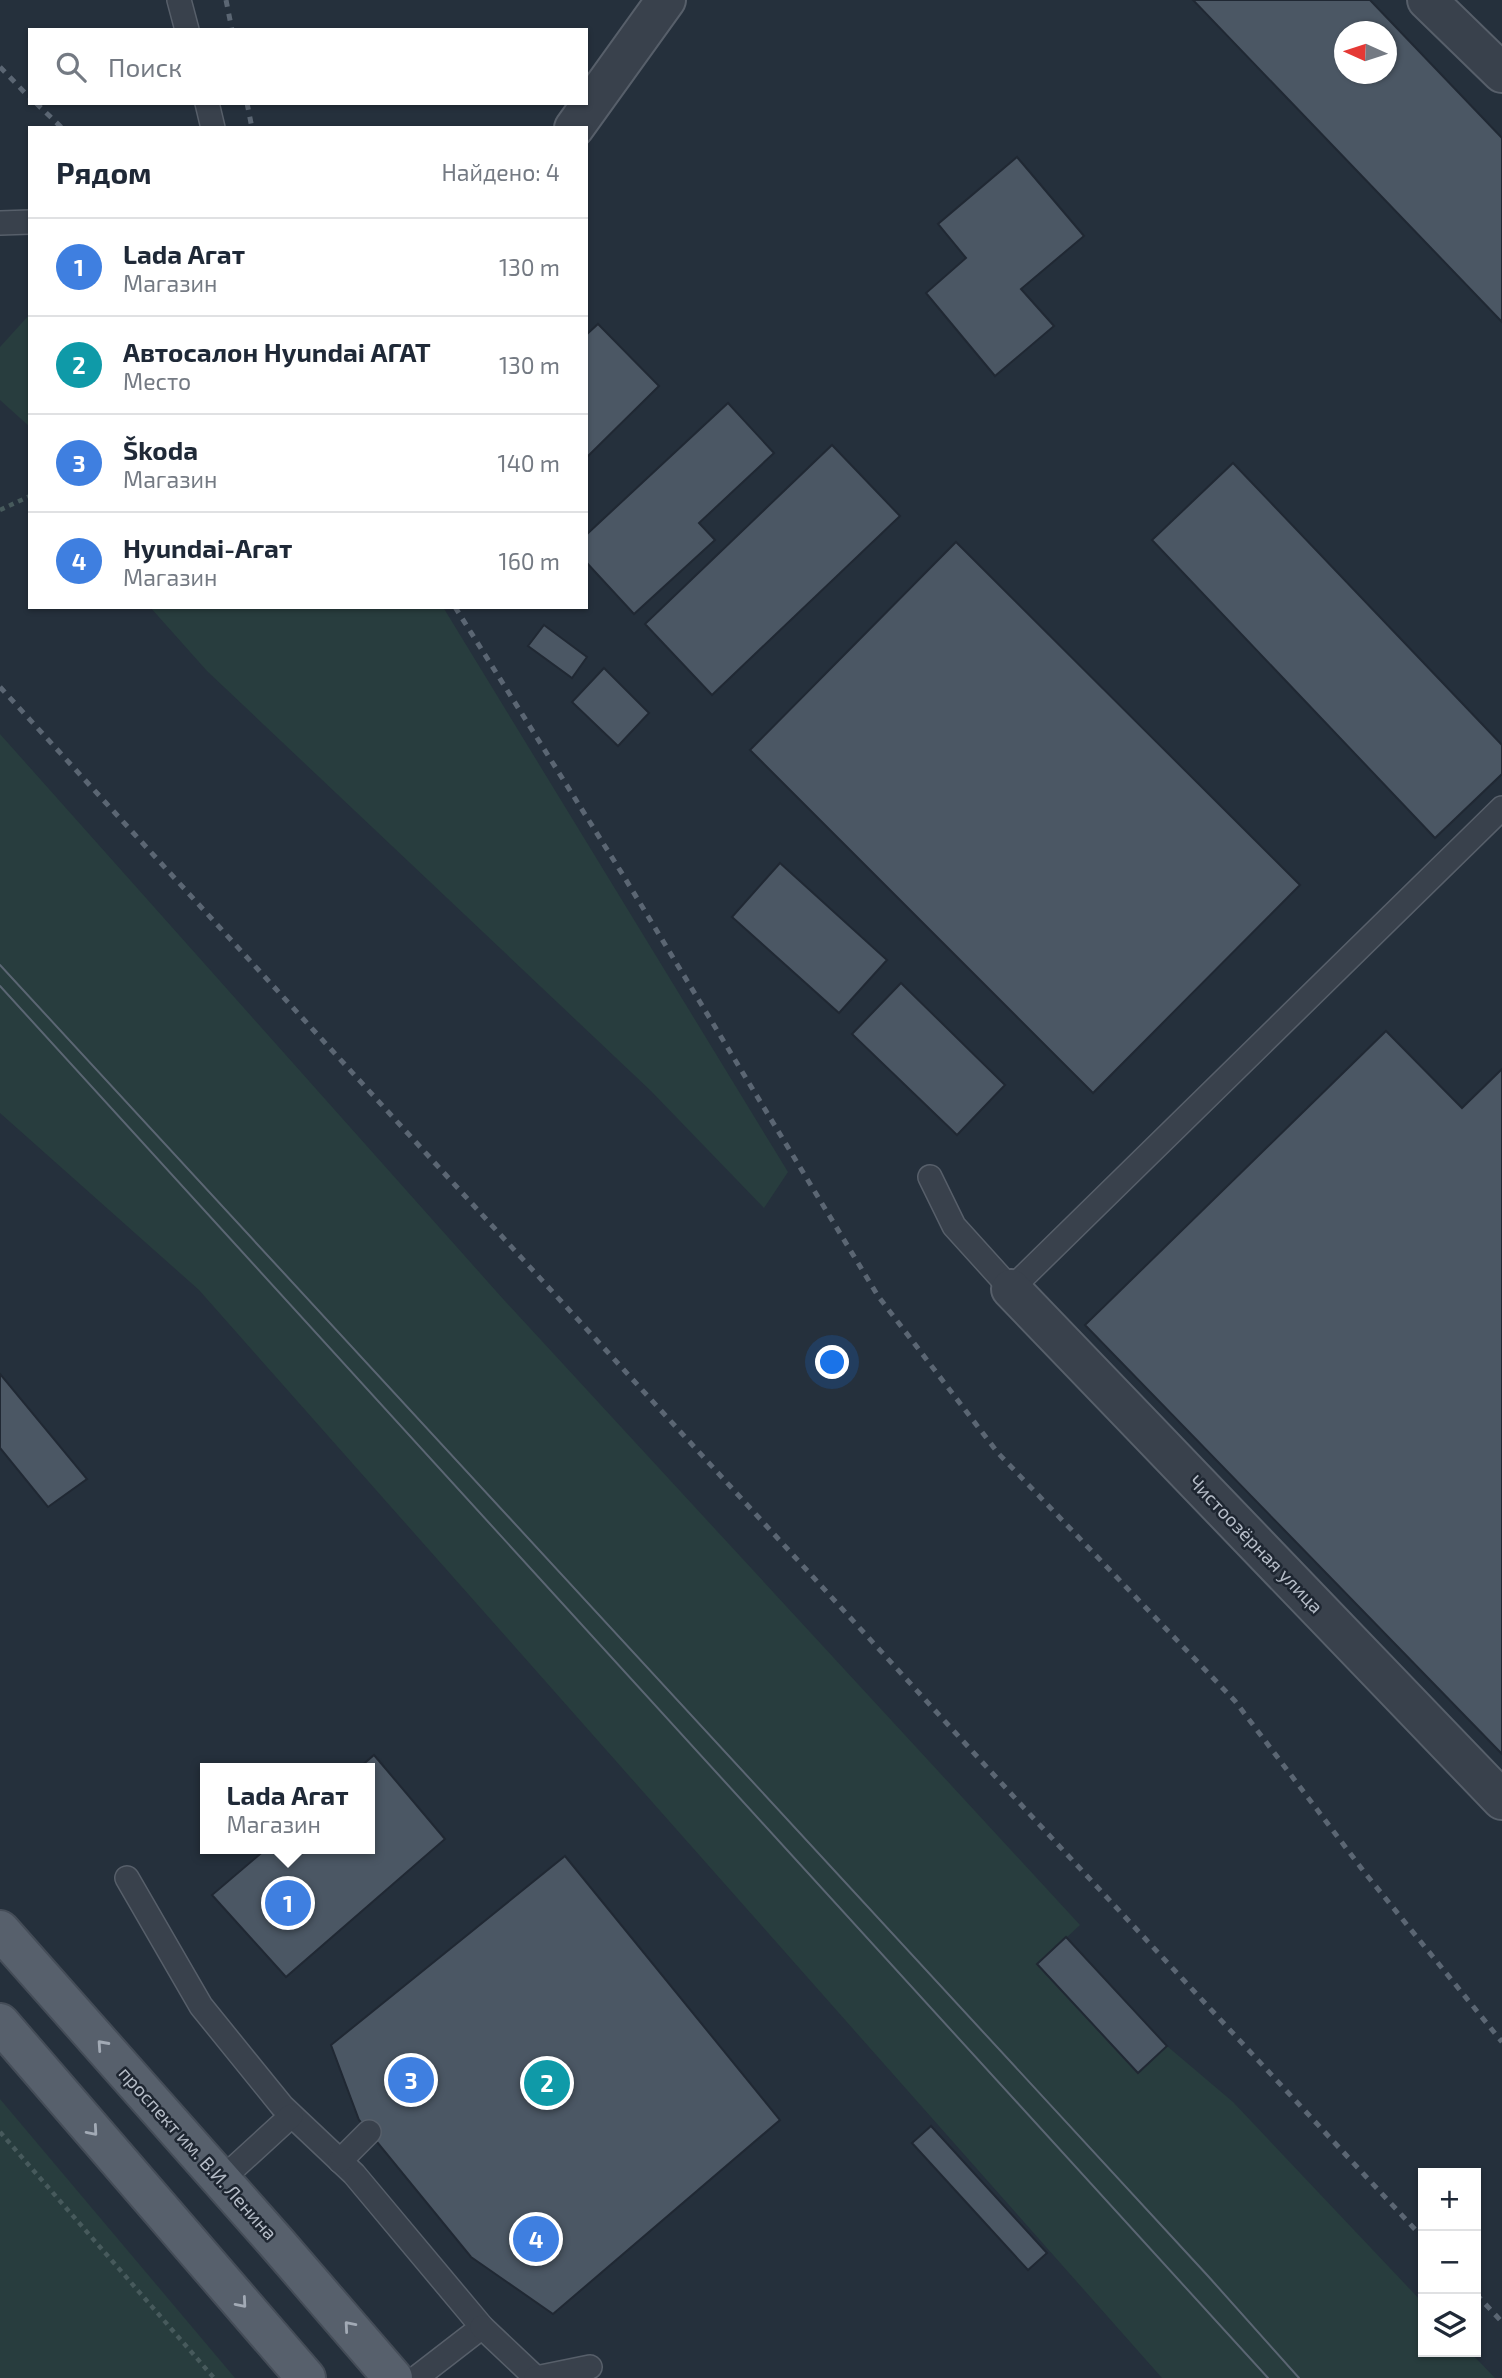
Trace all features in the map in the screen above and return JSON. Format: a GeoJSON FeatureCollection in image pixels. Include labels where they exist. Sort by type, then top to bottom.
{"type":"FeatureCollection","features":[{"type":"Feature","properties":{"kind":"main road","name":"проспект им. В.И. Ленина"},"geometry":{"type":"LineString","coordinates":[[0,1930],[393,2378]]}},
{"type":"Feature","properties":{"kind":"main road"},"geometry":{"type":"LineString","coordinates":[[0,2023],[306,2378]]}},
{"type":"Feature","properties":{"kind":"street"},"geometry":{"type":"LineString","coordinates":[[575,126],[666,0]]}},
{"type":"Feature","properties":{"kind":"street"},"geometry":{"type":"LineString","coordinates":[[1427,0],[1502,73]]}},
{"type":"Feature","properties":{"kind":"street","name":"Чистоозёрная улица"},"geometry":{"type":"LineString","coordinates":[[1011,1289],[1502,1800]]}},
{"type":"Feature","properties":{"kind":"lane"},"geometry":{"type":"LineString","coordinates":[[179,0],[186,28]]}},
{"type":"Feature","properties":{"kind":"lane"},"geometry":{"type":"LineString","coordinates":[[207,105],[212,126]]}},
{"type":"Feature","properties":{"kind":"lane"},"geometry":{"type":"LineString","coordinates":[[0,223],[28,222]]}},
{"type":"Feature","properties":{"kind":"lane"},"geometry":{"type":"LineString","coordinates":[[930,1177],[954,1226],[1011,1289],[1502,808]]}},
{"type":"Feature","properties":{"kind":"lane"},"geometry":{"type":"LineString","coordinates":[[127,1878],[201,2006],[291,2116],[354,2174],[482,2327],[536,2378],[590,2367]]}},
{"type":"Feature","properties":{"kind":"lane"},"geometry":{"type":"LineString","coordinates":[[221,2180],[291,2116]]}},
{"type":"Feature","properties":{"kind":"lane"},"geometry":{"type":"LineString","coordinates":[[340,2161],[369,2133]]}},
{"type":"Feature","properties":{"kind":"lane"},"geometry":{"type":"LineString","coordinates":[[416,2378],[482,2327]]}},
{"type":"Feature","properties":{"kind":"path"},"geometry":{"type":"LineString","coordinates":[[0,510],[28,497]]}},
{"type":"Feature","properties":{"kind":"path"},"geometry":{"type":"LineString","coordinates":[[0,2133],[214,2378]]}},
{"type":"Feature","properties":{"kind":"green space"},"geometry":{"type":"Polygon","coordinates":[[[28,316],[28,425],[0,400],[0,347],[28,316]]]}},
{"type":"Feature","properties":{"kind":"green space"},"geometry":{"type":"Polygon","coordinates":[[[152,609],[444,609],[788,1172],[764,1208],[651,1091],[207,671],[152,609]]]}},
{"type":"Feature","properties":{"kind":"green space"},"geometry":{"type":"Polygon","coordinates":[[[0,734],[504,1300],[1080,1925],[1037,1965],[1137,2073],[1167,2046],[1233,2102],[1418,2298],[1418,2357],[1475,2357],[1495,2378],[1162,2378],[199,1290],[0,1113],[0,734]]]}},
{"type":"Feature","properties":{"kind":"green space"},"geometry":{"type":"Polygon","coordinates":[[[0,2099],[235,2378],[0,2378],[0,2099]]]}},
{"type":"Feature","properties":{"kind":"building"},"geometry":{"type":"Polygon","coordinates":[[[1193,0],[1370,0],[1390,21],[1334,21],[1334,84],[1397,84],[1397,28],[1502,138],[1502,322],[1193,0]]]}},
{"type":"Feature","properties":{"kind":"building"},"geometry":{"type":"Polygon","coordinates":[[[1017,157],[1084,236],[1021,289],[1054,326],[995,376],[926,293],[966,258],[938,224],[1017,157]]]}},
{"type":"Feature","properties":{"kind":"building"},"geometry":{"type":"Polygon","coordinates":[[[598,324],[659,386],[588,456],[588,333],[598,324]]]}},
{"type":"Feature","properties":{"kind":"building"},"geometry":{"type":"Polygon","coordinates":[[[728,403],[774,453],[699,523],[715,540],[634,614],[588,564],[588,533],[728,403]]]}},
{"type":"Feature","properties":{"kind":"building"},"geometry":{"type":"Polygon","coordinates":[[[832,445],[900,516],[712,695],[645,624],[832,445]]]}},
{"type":"Feature","properties":{"kind":"building"},"geometry":{"type":"Polygon","coordinates":[[[1233,463],[1502,745],[1502,774],[1435,838],[1152,540],[1233,463]]]}},
{"type":"Feature","properties":{"kind":"building"},"geometry":{"type":"Polygon","coordinates":[[[956,542],[1300,885],[1093,1093],[750,750],[956,542]]]}},
{"type":"Feature","properties":{"kind":"building"},"geometry":{"type":"Polygon","coordinates":[[[544,625],[587,657],[572,678],[528,646],[544,625]]]}},
{"type":"Feature","properties":{"kind":"building"},"geometry":{"type":"Polygon","coordinates":[[[604,668],[649,713],[618,746],[572,702],[604,668]]]}},
{"type":"Feature","properties":{"kind":"building"},"geometry":{"type":"Polygon","coordinates":[[[780,863],[887,960],[839,1013],[732,917],[780,863]]]}},
{"type":"Feature","properties":{"kind":"building"},"geometry":{"type":"Polygon","coordinates":[[[901,983],[1005,1085],[957,1135],[852,1034],[901,983]]]}},
{"type":"Feature","properties":{"kind":"building"},"geometry":{"type":"Polygon","coordinates":[[[1386,1031],[1462,1108],[1502,1069],[1502,1754],[1085,1325],[1386,1031]]]}},
{"type":"Feature","properties":{"kind":"building"},"geometry":{"type":"Polygon","coordinates":[[[0,1374],[87,1479],[48,1507],[0,1448],[0,1374]]]}},
{"type":"Feature","properties":{"kind":"building"},"geometry":{"type":"Polygon","coordinates":[[[374,1755],[445,1839],[286,1977],[212,1895],[260,1854],[375,1854],[375,1763],[365,1763],[374,1755]]]}},
{"type":"Feature","properties":{"kind":"building"},"geometry":{"type":"Polygon","coordinates":[[[565,1856],[780,2120],[553,2314],[471,2257],[359,2120],[331,2045],[565,1856]]]}},
{"type":"Feature","properties":{"kind":"building"},"geometry":{"type":"Polygon","coordinates":[[[1066,1937],[1167,2046],[1138,2073],[1037,1964],[1066,1937]]]}},
{"type":"Feature","properties":{"kind":"building"},"geometry":{"type":"Polygon","coordinates":[[[931,2126],[1047,2253],[1028,2270],[912,2143],[931,2126]]]}},
{"type":"Feature","properties":{"kind":"tram line"},"geometry":{"type":"LineString","coordinates":[[0,965],[1299,2378]]}},
{"type":"Feature","properties":{"kind":"tram line"},"geometry":{"type":"LineString","coordinates":[[0,986],[1268,2378]]}},
{"type":"Feature","properties":{"kind":"railway"},"geometry":{"type":"LineString","coordinates":[[226,0],[232,28]]}},
{"type":"Feature","properties":{"kind":"railway"},"geometry":{"type":"LineString","coordinates":[[0,67],[28,96]]}},
{"type":"Feature","properties":{"kind":"railway"},"geometry":{"type":"LineString","coordinates":[[38,105],[60,126]]}},
{"type":"Feature","properties":{"kind":"railway"},"geometry":{"type":"LineString","coordinates":[[247,105],[252,126]]}},
{"type":"Feature","properties":{"kind":"railway"},"geometry":{"type":"LineString","coordinates":[[456,609],[623,875],[878,1296],[998,1453],[1235,1701],[1365,1873],[1502,2042]]}},
{"type":"Feature","properties":{"kind":"railway"},"geometry":{"type":"LineString","coordinates":[[0,687],[1036,1821],[1418,2233]]}},
{"type":"Feature","properties":{"kind":"railway"},"geometry":{"type":"LineString","coordinates":[[1481,2299],[1502,2322]]}},
{"type":"Feature","properties":{"kind":"place","name":"Lada Агат"},"geometry":{"type":"Point","coordinates":[288,1903]}},
{"type":"Feature","properties":{"kind":"place","name":"Škoda"},"geometry":{"type":"Point","coordinates":[411,2080]}},
{"type":"Feature","properties":{"kind":"place","name":"Автосалон Hyundai АГАТ"},"geometry":{"type":"Point","coordinates":[547,2083]}},
{"type":"Feature","properties":{"kind":"place","name":"Hyundai-Агат"},"geometry":{"type":"Point","coordinates":[536,2239]}}]}
